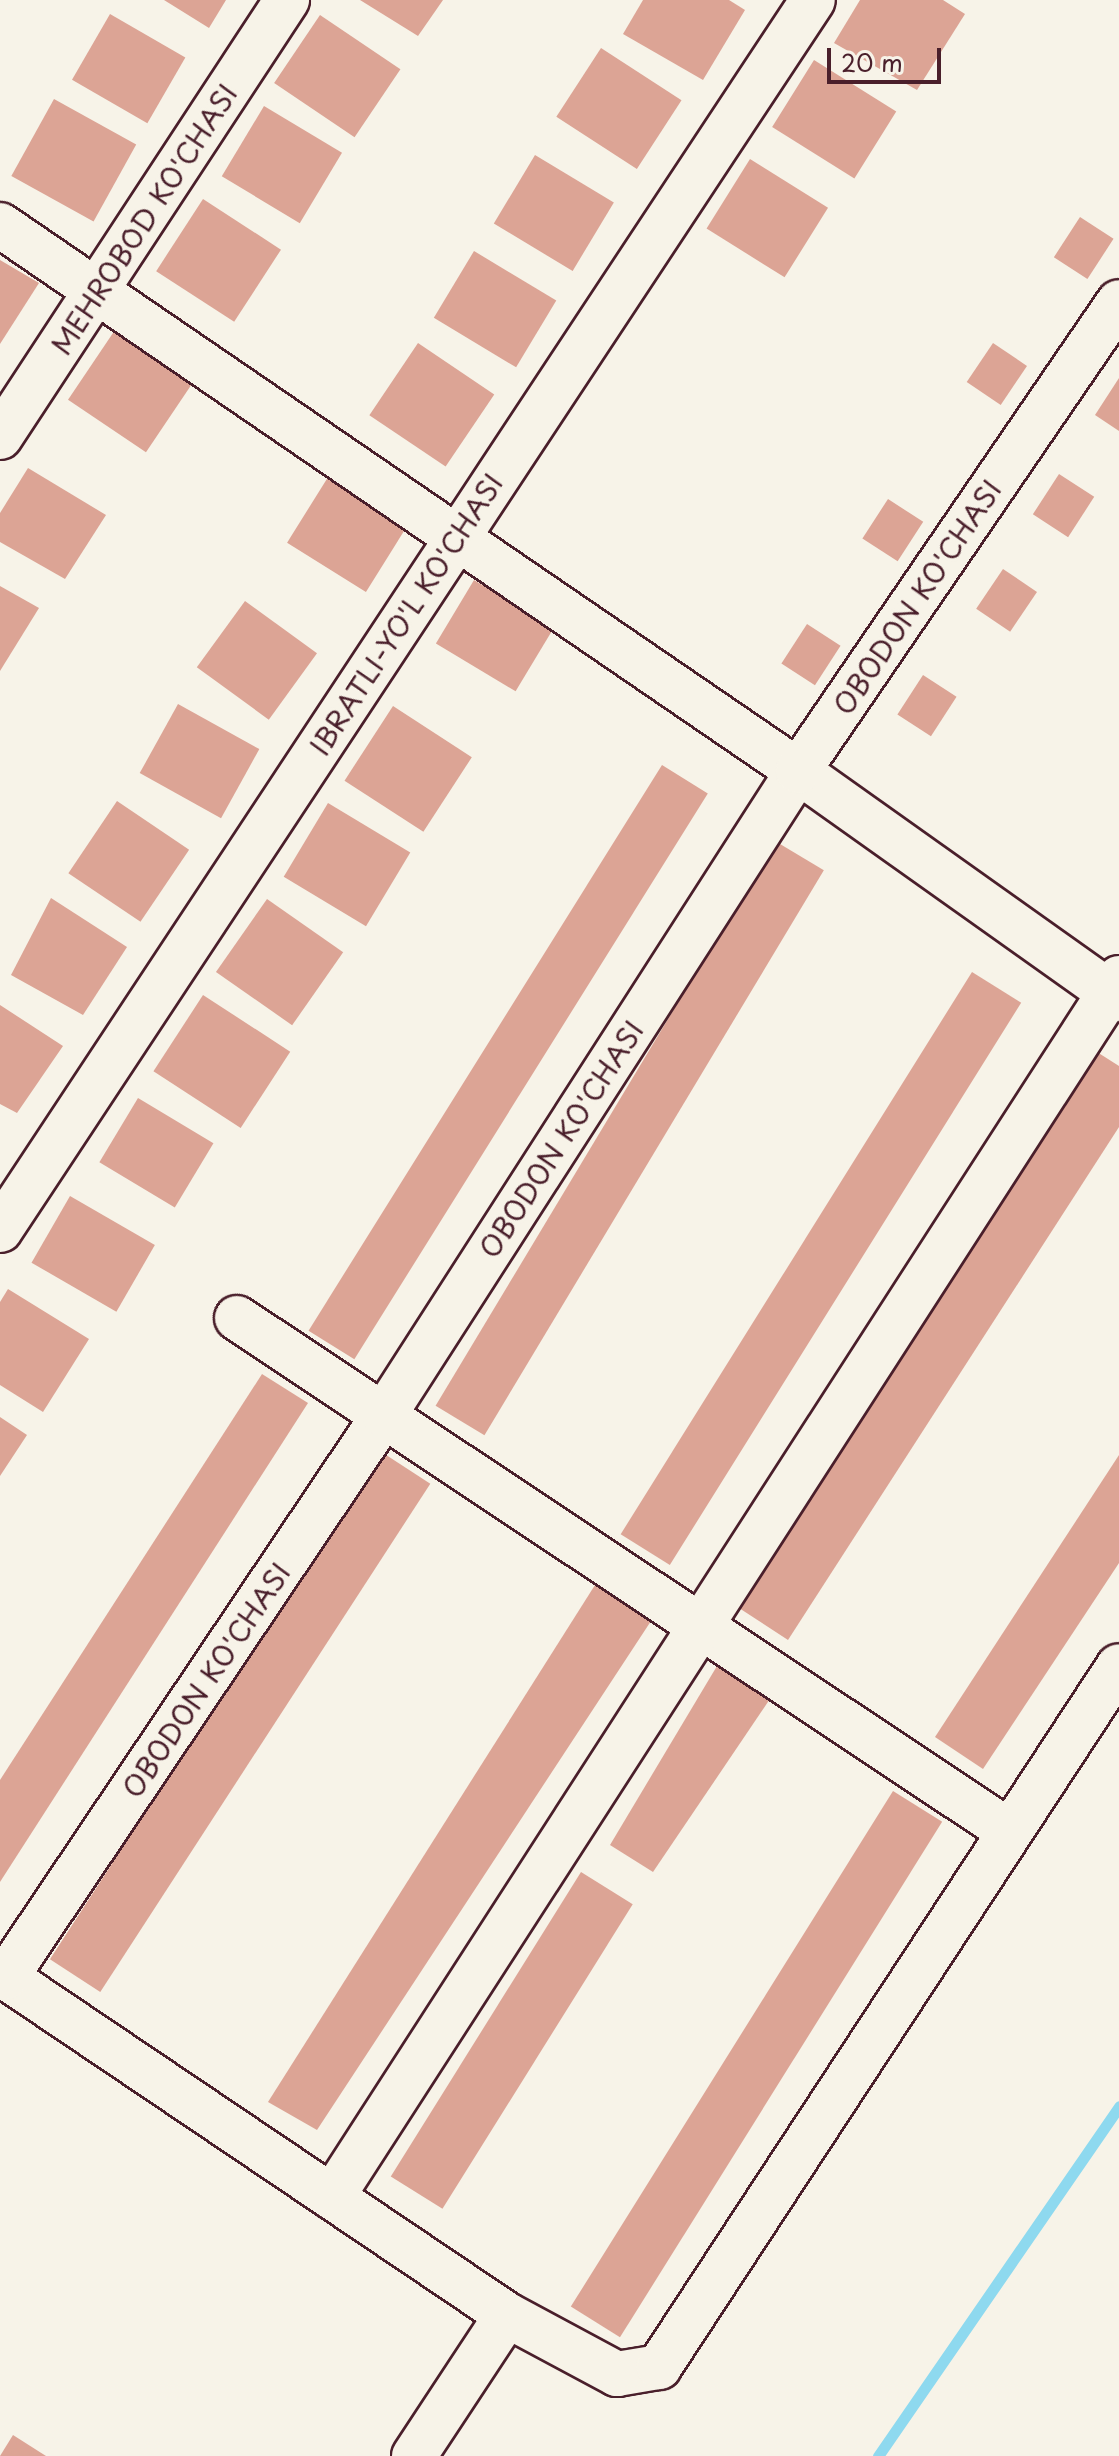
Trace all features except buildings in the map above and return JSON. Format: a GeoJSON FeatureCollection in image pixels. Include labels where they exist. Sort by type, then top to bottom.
{"type":"FeatureCollection","features":[{"type":"Feature","properties":{"kind":"street","name":"MEHROBOD KO'CHASI"},"geometry":{"type":"LineString","coordinates":[[0,437],[287,0]]}},
{"type":"Feature","properties":{"kind":"street","name":"IBRATLI-YO'L KO'CHASI"},"geometry":{"type":"LineString","coordinates":[[0,1230],[813,0]]}},
{"type":"Feature","properties":{"kind":"street"},"geometry":{"type":"LineString","coordinates":[[0,225],[99,289],[1116,990],[698,1625],[332,2197]]}},
{"type":"Feature","properties":{"kind":"street","name":"OBODON KO'CHASI"},"geometry":{"type":"LineString","coordinates":[[3,1975],[384,1415],[798,771],[1119,302]]}},
{"type":"Feature","properties":{"kind":"street"},"geometry":{"type":"LineString","coordinates":[[237,1318],[1010,1832]]}},
{"type":"Feature","properties":{"kind":"street"},"geometry":{"type":"LineString","coordinates":[[3,1975],[507,2315],[617,2374],[659,2367],[1119,1666]]}},
{"type":"Feature","properties":{"kind":"street"},"geometry":{"type":"LineString","coordinates":[[414,2456],[507,2315]]}},
{"type":"Feature","properties":{"kind":"waterway"},"geometry":{"type":"LineString","coordinates":[[878,2456],[1119,2106]]}}]}
